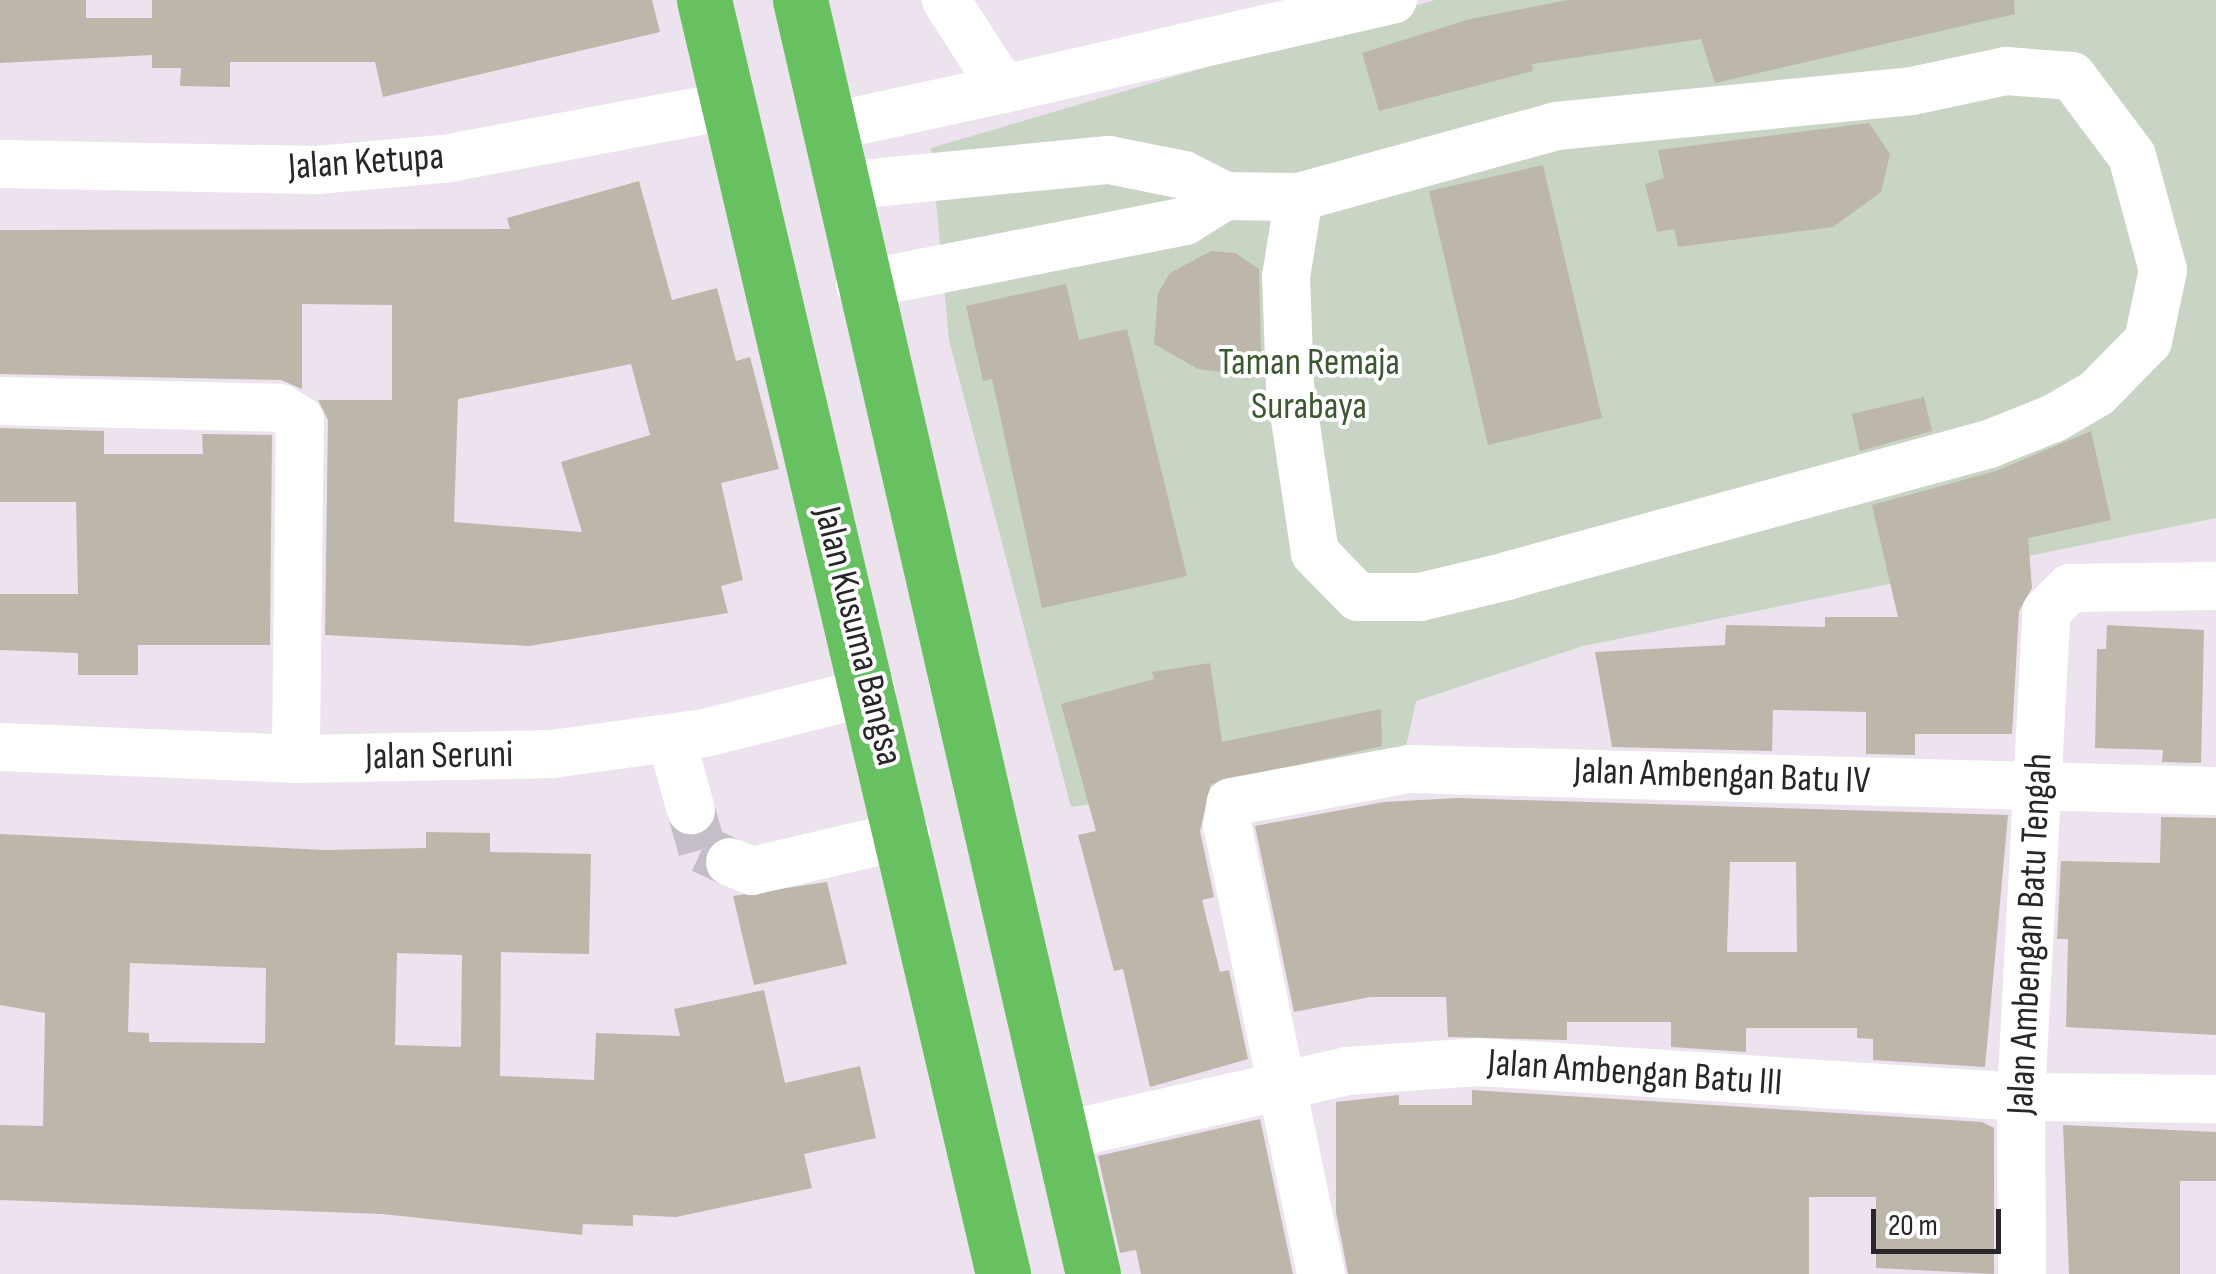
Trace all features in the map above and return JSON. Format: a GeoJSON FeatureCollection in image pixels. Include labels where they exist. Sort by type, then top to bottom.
{"type":"FeatureCollection","features":[{"type":"Feature","properties":{"kind":"highway","name":"Jalan Kusuma Bangsa"},"geometry":{"type":"LineString","coordinates":[[704,0],[906,835],[1003,1274]]}},
{"type":"Feature","properties":{"kind":"highway"},"geometry":{"type":"LineString","coordinates":[[800,0],[860,285],[1093,1274]]}},
{"type":"Feature","properties":{"kind":"highway"},"geometry":{"type":"LineString","coordinates":[[956,1050],[1036,1034]]}},
{"type":"Feature","properties":{"kind":"street"},"geometry":{"type":"LineString","coordinates":[[946,0],[1003,88]]}},
{"type":"Feature","properties":{"kind":"street"},"geometry":{"type":"LineString","coordinates":[[829,128],[1393,0]]}},
{"type":"Feature","properties":{"kind":"street"},"geometry":{"type":"LineString","coordinates":[[842,186],[1110,160],[1184,175],[1225,196],[1299,197],[1604,118],[1912,91],[2006,71],[2072,76],[2132,156],[2163,270],[2148,342],[2096,392],[2038,425],[1508,576],[1420,597],[1358,596],[1315,553],[1301,460],[1284,328],[1299,197]]}},
{"type":"Feature","properties":{"kind":"street","name":"Jalan Ketupa"},"geometry":{"type":"LineString","coordinates":[[0,164],[316,170],[444,159],[728,106]]}},
{"type":"Feature","properties":{"kind":"street"},"geometry":{"type":"LineString","coordinates":[[860,285],[1186,221],[1225,196]]}},
{"type":"Feature","properties":{"kind":"street"},"geometry":{"type":"LineString","coordinates":[[0,401],[280,408],[300,420],[296,759]]}},
{"type":"Feature","properties":{"kind":"street","name":"Jalan Ambengan Batu Tengah"},"geometry":{"type":"LineString","coordinates":[[2022,1274],[2020,1097],[2046,612],[2054,596],[2070,588],[2216,586]]}},
{"type":"Feature","properties":{"kind":"street","name":"Jalan Seruni"},"geometry":{"type":"LineString","coordinates":[[0,747],[296,759],[552,754],[671,738],[872,691]]}},
{"type":"Feature","properties":{"kind":"street"},"geometry":{"type":"LineString","coordinates":[[671,738],[691,810]]}},
{"type":"Feature","properties":{"kind":"street","name":"Jalan Ambengan Batu IV"},"geometry":{"type":"LineString","coordinates":[[1282,1085],[1227,826],[1231,802],[1408,769],[1706,771],[2037,791],[2216,791]]}},
{"type":"Feature","properties":{"kind":"street"},"geometry":{"type":"LineString","coordinates":[[730,862],[752,871],[906,835]]}},
{"type":"Feature","properties":{"kind":"street","name":"Jalan Ambengan Batu III"},"geometry":{"type":"LineString","coordinates":[[1061,1136],[1347,1071],[1479,1062],[2020,1097],[2216,1100]]}},
{"type":"Feature","properties":{"kind":"street"},"geometry":{"type":"LineString","coordinates":[[1282,1085],[1321,1274]]}},
{"type":"Feature","properties":{"kind":"green space","name":"Taman Remaja Surabaya"},"geometry":{"type":"Polygon","coordinates":[[[1435,0],[2216,0],[2216,518],[1583,646],[1416,701],[1406,747],[1259,780],[1071,807],[949,340],[931,148],[1435,0]]]}},
{"type":"Feature","properties":{"kind":"building"},"geometry":{"type":"Polygon","coordinates":[[[0,0],[86,0],[86,18],[152,18],[152,0],[652,0],[660,32],[383,97],[375,62],[230,62],[230,87],[180,86],[181,68],[152,68],[152,55],[0,63],[0,0]]]}},
{"type":"Feature","properties":{"kind":"building"},"geometry":{"type":"Polygon","coordinates":[[[1568,0],[2014,0],[2015,14],[1715,83],[1701,39],[1532,64],[1533,71],[1379,111],[1362,53],[1470,19],[1568,0]]]}},
{"type":"Feature","properties":{"kind":"building"},"geometry":{"type":"Polygon","coordinates":[[[1869,123],[1890,154],[1881,192],[1833,227],[1678,247],[1674,229],[1657,232],[1645,184],[1664,178],[1658,150],[1869,123]]]}},
{"type":"Feature","properties":{"kind":"building"},"geometry":{"type":"Polygon","coordinates":[[[1543,165],[1602,418],[1488,445],[1429,191],[1543,165]]]}},
{"type":"Feature","properties":{"kind":"building"},"geometry":{"type":"Polygon","coordinates":[[[639,181],[672,300],[717,288],[736,361],[750,357],[779,469],[721,483],[743,580],[721,586],[728,613],[529,646],[325,635],[328,420],[318,400],[392,400],[392,305],[302,304],[302,389],[281,380],[0,374],[0,230],[510,229],[507,218],[639,181]],[[631,364],[458,399],[454,522],[582,532],[561,462],[650,435],[631,364]]]}},
{"type":"Feature","properties":{"kind":"building"},"geometry":{"type":"Polygon","coordinates":[[[1211,251],[1235,253],[1259,269],[1261,352],[1222,372],[1198,369],[1154,344],[1158,293],[1170,273],[1211,251]]]}},
{"type":"Feature","properties":{"kind":"building"},"geometry":{"type":"Polygon","coordinates":[[[1066,284],[1079,340],[1127,329],[1187,576],[1042,608],[992,379],[983,381],[966,306],[1066,284]]]}},
{"type":"Feature","properties":{"kind":"building"},"geometry":{"type":"Polygon","coordinates":[[[1924,397],[1932,431],[1860,451],[1852,414],[1924,397]]]}},
{"type":"Feature","properties":{"kind":"building"},"geometry":{"type":"Polygon","coordinates":[[[0,428],[104,431],[104,454],[203,454],[202,434],[272,435],[270,645],[138,645],[138,675],[78,675],[78,653],[0,650],[0,594],[78,594],[76,502],[0,502],[0,428]]]}},
{"type":"Feature","properties":{"kind":"building"},"geometry":{"type":"Polygon","coordinates":[[[2091,431],[2111,520],[2028,538],[2032,588],[2019,611],[2012,734],[1915,734],[1915,755],[1866,754],[1866,712],[1773,710],[1772,751],[1612,747],[1595,652],[1725,645],[1726,625],[1825,627],[1825,617],[1898,617],[1872,505],[1996,471],[2091,431]]]}},
{"type":"Feature","properties":{"kind":"building"},"geometry":{"type":"Polygon","coordinates":[[[2107,625],[2204,630],[2201,763],[2162,762],[2163,750],[2095,748],[2097,649],[2106,649],[2107,625]]]}},
{"type":"Feature","properties":{"kind":"building"},"geometry":{"type":"Polygon","coordinates":[[[1210,663],[1222,742],[1381,709],[1382,746],[1211,784],[1200,831],[1214,897],[1202,900],[1220,972],[1229,970],[1248,1059],[1150,1087],[1123,969],[1114,971],[1078,835],[1096,831],[1061,704],[1154,679],[1152,672],[1210,663]]]}},
{"type":"Feature","properties":{"kind":"building"},"geometry":{"type":"Polygon","coordinates":[[[1457,798],[2008,815],[1985,1067],[1873,1060],[1873,1039],[1857,1038],[1857,1028],[1746,1028],[1746,1052],[1671,1047],[1671,1022],[1567,1022],[1567,1040],[1448,1037],[1446,997],[1370,997],[1294,1012],[1255,826],[1384,802],[1457,798]],[[1730,862],[1727,952],[1797,952],[1796,862],[1730,862]]]}},
{"type":"Feature","properties":{"kind":"building"},"geometry":{"type":"Polygon","coordinates":[[[2161,817],[2216,818],[2216,1035],[2066,1027],[2068,939],[2057,939],[2061,861],[2160,863],[2161,817]]]}},
{"type":"Feature","properties":{"kind":"building"},"geometry":{"type":"Polygon","coordinates":[[[426,832],[490,833],[490,852],[591,854],[589,954],[501,952],[500,1076],[594,1080],[596,1033],[680,1036],[674,1009],[764,990],[785,1083],[860,1066],[876,1138],[804,1154],[812,1188],[676,1217],[633,1215],[633,1226],[583,1224],[582,1235],[382,1214],[0,1200],[0,1125],[43,1126],[45,1013],[0,1005],[0,834],[324,850],[426,848],[426,832]],[[397,953],[395,1045],[461,1047],[462,955],[397,953]],[[130,963],[128,1032],[149,1033],[149,1042],[265,1043],[266,968],[130,963]]]}},
{"type":"Feature","properties":{"kind":"building"},"geometry":{"type":"Polygon","coordinates":[[[827,882],[847,964],[754,985],[733,896],[827,882]]]}},
{"type":"Feature","properties":{"kind":"building"},"geometry":{"type":"Polygon","coordinates":[[[1472,1090],[1982,1122],[1994,1128],[1994,1274],[1876,1268],[1876,1197],[1809,1197],[1809,1274],[1348,1274],[1336,1212],[1336,1102],[1399,1095],[1399,1105],[1472,1105],[1472,1090]]]}},
{"type":"Feature","properties":{"kind":"building"},"geometry":{"type":"Polygon","coordinates":[[[1260,1119],[1293,1274],[1141,1274],[1136,1250],[1120,1253],[1098,1156],[1260,1119]]]}},
{"type":"Feature","properties":{"kind":"building"},"geometry":{"type":"Polygon","coordinates":[[[2063,1125],[2216,1132],[2216,1181],[2180,1181],[2180,1274],[2069,1274],[2063,1125]]]}},
{"type":"Feature","properties":{"kind":"tunnel"},"geometry":{"type":"LineString","coordinates":[[691,810],[702,849],[730,862]]}}]}
